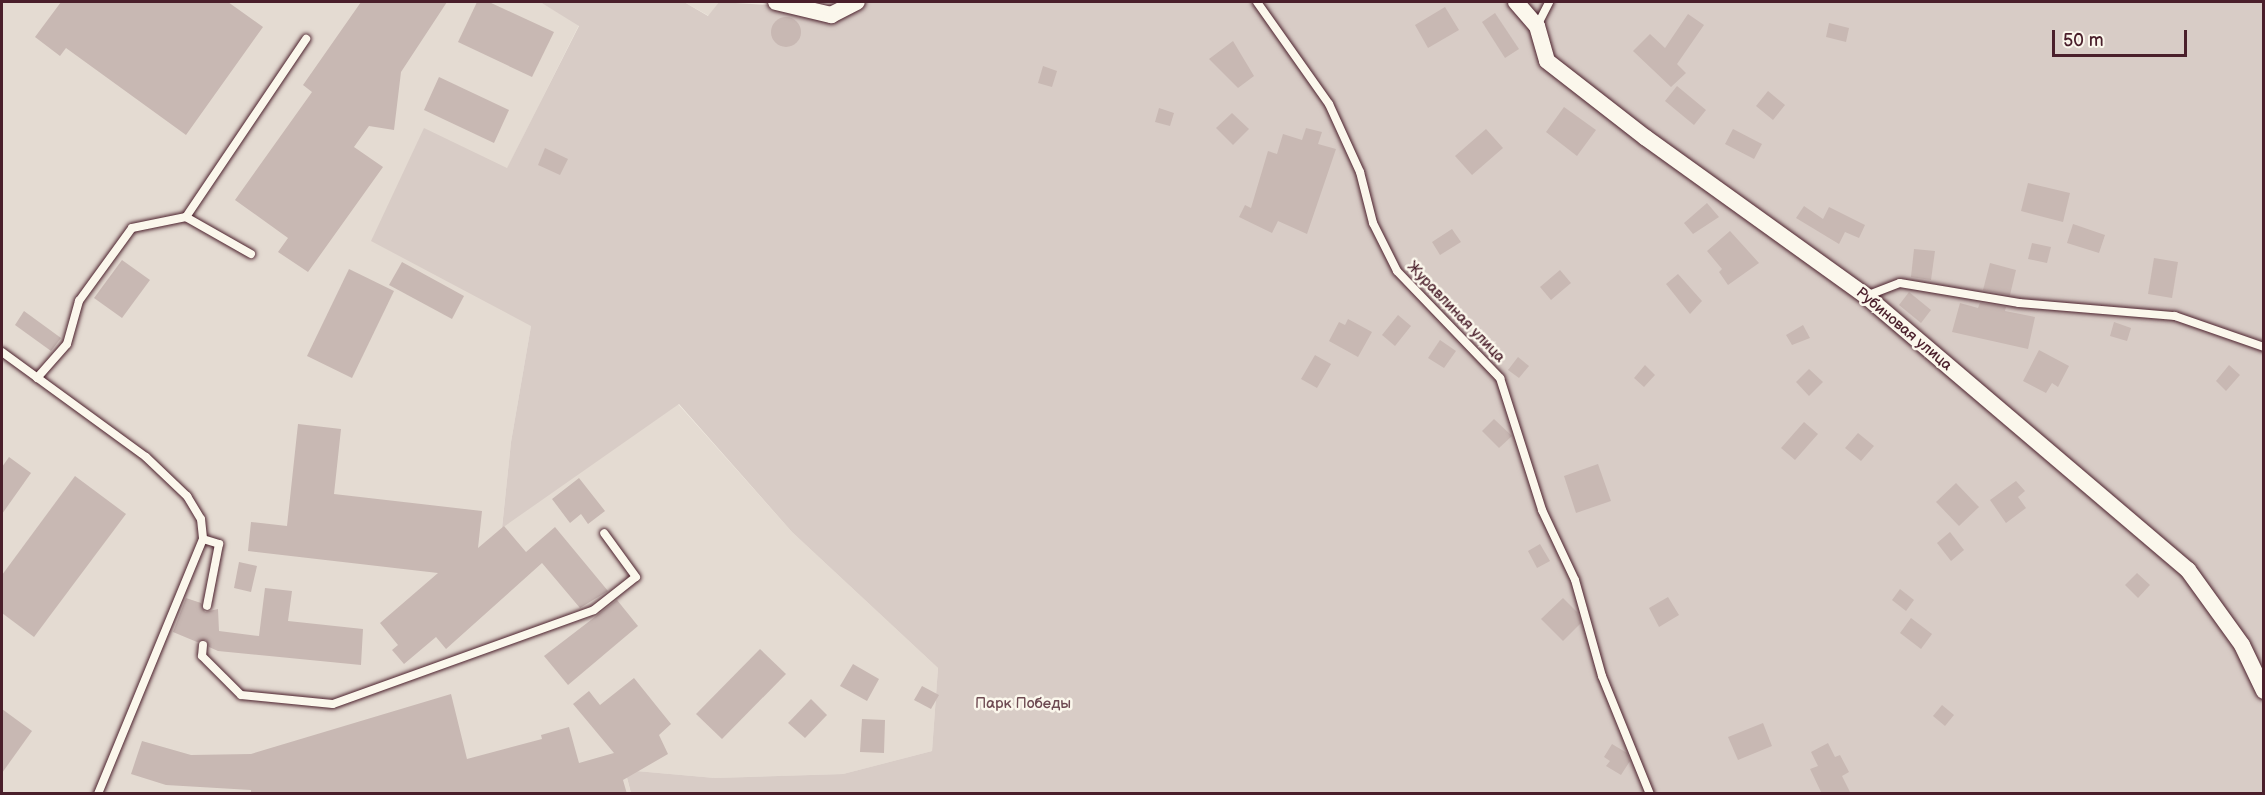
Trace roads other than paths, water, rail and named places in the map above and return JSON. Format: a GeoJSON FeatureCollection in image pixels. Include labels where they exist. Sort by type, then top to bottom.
{"type":"FeatureCollection","features":[{"type":"Feature","properties":{"kind":"street"},"geometry":{"type":"LineString","coordinates":[[776,2],[831,15],[857,2]]}},
{"type":"Feature","properties":{"kind":"street","name":"Рубиновая улица"},"geometry":{"type":"LineString","coordinates":[[1516,2],[1537,26],[1547,61],[1646,138],[1866,296],[2188,570],[2242,645],[2264,691]]}},
{"type":"Feature","properties":{"kind":"lane","name":"Журавлиная улица"},"geometry":{"type":"LineString","coordinates":[[1257,2],[1329,104],[1360,172],[1373,223],[1397,271],[1500,378],[1542,510],[1575,580],[1602,676],[1650,794]]}},
{"type":"Feature","properties":{"kind":"lane"},"geometry":{"type":"LineString","coordinates":[[1537,26],[1549,2]]}},
{"type":"Feature","properties":{"kind":"lane"},"geometry":{"type":"LineString","coordinates":[[186,217],[306,39]]}},
{"type":"Feature","properties":{"kind":"lane"},"geometry":{"type":"LineString","coordinates":[[37,378],[67,344],[79,301],[132,228],[186,217],[251,254]]}},
{"type":"Feature","properties":{"kind":"lane"},"geometry":{"type":"LineString","coordinates":[[1866,296],[1900,284],[2019,303],[2175,316],[2264,347]]}},
{"type":"Feature","properties":{"kind":"lane"},"geometry":{"type":"LineString","coordinates":[[2,352],[146,457],[187,496],[201,519],[203,539],[98,794]]}},
{"type":"Feature","properties":{"kind":"lane"},"geometry":{"type":"LineString","coordinates":[[203,645],[202,656],[240,695],[333,704],[594,610],[636,578],[604,533]]}},
{"type":"Feature","properties":{"kind":"lane"},"geometry":{"type":"LineString","coordinates":[[203,539],[219,544],[207,606]]}},
{"type":"Feature","properties":{"kind":"park label","name":"Парк Победы"},"geometry":{"type":"Point","coordinates":[1023,704]}}]}
